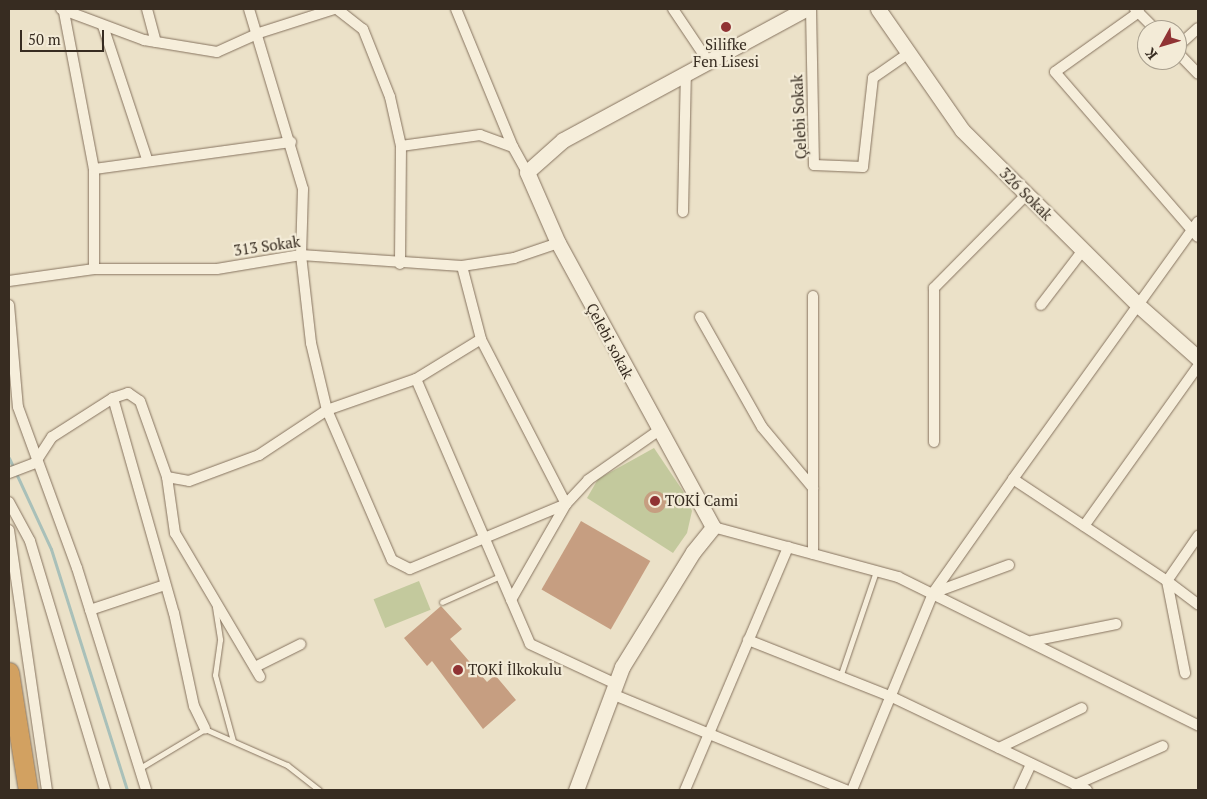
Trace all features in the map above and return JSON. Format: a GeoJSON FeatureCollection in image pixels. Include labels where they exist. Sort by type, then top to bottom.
{"type":"FeatureCollection","features":[{"type":"Feature","properties":{"kind":"highway"},"geometry":{"type":"LineString","coordinates":[[9,672],[28,790]]}},
{"type":"Feature","properties":{"kind":"street"},"geometry":{"type":"LineString","coordinates":[[147,9],[156,42]]}},
{"type":"Feature","properties":{"kind":"street"},"geometry":{"type":"LineString","coordinates":[[249,9],[259,33],[303,189],[301,254],[312,344],[327,410],[392,560],[410,569],[485,540],[566,504]]}},
{"type":"Feature","properties":{"kind":"street"},"geometry":{"type":"LineString","coordinates":[[62,10],[103,26],[156,42],[217,52],[259,33],[335,9],[363,29],[390,97],[402,146],[400,264]]}},
{"type":"Feature","properties":{"kind":"street"},"geometry":{"type":"LineString","coordinates":[[456,9],[513,147],[527,172],[563,140],[805,9]]}},
{"type":"Feature","properties":{"kind":"street"},"geometry":{"type":"LineString","coordinates":[[672,9],[708,61]]}},
{"type":"Feature","properties":{"kind":"street","name":"Çelebi Sokak"},"geometry":{"type":"LineString","coordinates":[[811,9],[814,165],[863,167],[873,78],[909,53]]}},
{"type":"Feature","properties":{"kind":"street","name":"326 Sokak"},"geometry":{"type":"LineString","coordinates":[[878,9],[962,130],[1138,305],[1198,358]]}},
{"type":"Feature","properties":{"kind":"street"},"geometry":{"type":"LineString","coordinates":[[62,10],[94,169],[94,269]]}},
{"type":"Feature","properties":{"kind":"street"},"geometry":{"type":"LineString","coordinates":[[1146,20],[1137,10],[1055,72],[1195,234]]}},
{"type":"Feature","properties":{"kind":"street"},"geometry":{"type":"LineString","coordinates":[[103,26],[147,160]]}},
{"type":"Feature","properties":{"kind":"street"},"geometry":{"type":"LineString","coordinates":[[1187,38],[1198,28]]}},
{"type":"Feature","properties":{"kind":"street"},"geometry":{"type":"LineString","coordinates":[[1187,62],[1198,74]]}},
{"type":"Feature","properties":{"kind":"street"},"geometry":{"type":"LineString","coordinates":[[683,212],[686,73]]}},
{"type":"Feature","properties":{"kind":"street"},"geometry":{"type":"LineString","coordinates":[[402,146],[480,135],[513,147]]}},
{"type":"Feature","properties":{"kind":"street"},"geometry":{"type":"LineString","coordinates":[[94,169],[147,160],[291,142]]}},
{"type":"Feature","properties":{"kind":"street","name":"Çelebi sokak"},"geometry":{"type":"LineString","coordinates":[[527,172],[558,243],[658,431],[713,527]]}},
{"type":"Feature","properties":{"kind":"street"},"geometry":{"type":"LineString","coordinates":[[934,442],[934,288],[1027,194]]}},
{"type":"Feature","properties":{"kind":"street"},"geometry":{"type":"LineString","coordinates":[[852,790],[892,697],[933,593],[1138,305],[1195,234],[1198,222]]}},
{"type":"Feature","properties":{"kind":"street","name":"313 Sokak"},"geometry":{"type":"LineString","coordinates":[[9,281],[94,269],[217,269],[301,254],[400,264],[462,266],[514,258],[558,243]]}},
{"type":"Feature","properties":{"kind":"street"},"geometry":{"type":"LineString","coordinates":[[1041,305],[1083,250]]}},
{"type":"Feature","properties":{"kind":"street"},"geometry":{"type":"LineString","coordinates":[[462,266],[481,339],[566,504]]}},
{"type":"Feature","properties":{"kind":"street"},"geometry":{"type":"LineString","coordinates":[[813,296],[813,554]]}},
{"type":"Feature","properties":{"kind":"street"},"geometry":{"type":"LineString","coordinates":[[9,305],[18,407],[35,463],[90,610],[146,790]]}},
{"type":"Feature","properties":{"kind":"street"},"geometry":{"type":"LineString","coordinates":[[700,317],[762,427],[813,488]]}},
{"type":"Feature","properties":{"kind":"street"},"geometry":{"type":"LineString","coordinates":[[167,477],[189,480],[259,455],[327,410],[416,379],[481,339]]}},
{"type":"Feature","properties":{"kind":"street"},"geometry":{"type":"LineString","coordinates":[[1084,526],[1198,366]]}},
{"type":"Feature","properties":{"kind":"street"},"geometry":{"type":"LineString","coordinates":[[416,379],[530,644],[614,689],[708,734],[846,790]]}},
{"type":"Feature","properties":{"kind":"street"},"geometry":{"type":"LineString","coordinates":[[9,472],[35,463],[52,437],[113,398],[128,393],[140,401],[167,477],[175,533],[260,677]]}},
{"type":"Feature","properties":{"kind":"street"},"geometry":{"type":"LineString","coordinates":[[113,398],[165,585],[194,706],[206,728]]}},
{"type":"Feature","properties":{"kind":"street"},"geometry":{"type":"LineString","coordinates":[[511,600],[566,504],[588,480],[658,431]]}},
{"type":"Feature","properties":{"kind":"street"},"geometry":{"type":"LineString","coordinates":[[1013,479],[1167,581],[1198,604]]}},
{"type":"Feature","properties":{"kind":"street"},"geometry":{"type":"LineString","coordinates":[[9,502],[30,541],[105,790]]}},
{"type":"Feature","properties":{"kind":"street"},"geometry":{"type":"LineString","coordinates":[[576,790],[614,689],[693,552],[713,527],[876,571],[933,593],[1032,640],[1198,725]]}},
{"type":"Feature","properties":{"kind":"street"},"geometry":{"type":"LineString","coordinates":[[9,530],[47,790]]}},
{"type":"Feature","properties":{"kind":"street"},"geometry":{"type":"LineString","coordinates":[[1185,673],[1167,581],[1198,536]]}},
{"type":"Feature","properties":{"kind":"street"},"geometry":{"type":"LineString","coordinates":[[684,790],[788,548]]}},
{"type":"Feature","properties":{"kind":"street"},"geometry":{"type":"LineString","coordinates":[[933,593],[1009,565]]}},
{"type":"Feature","properties":{"kind":"street"},"geometry":{"type":"LineString","coordinates":[[90,610],[165,585]]}},
{"type":"Feature","properties":{"kind":"street"},"geometry":{"type":"LineString","coordinates":[[1032,640],[1116,624]]}},
{"type":"Feature","properties":{"kind":"street"},"geometry":{"type":"LineString","coordinates":[[748,640],[892,697],[1087,790]]}},
{"type":"Feature","properties":{"kind":"street"},"geometry":{"type":"LineString","coordinates":[[254,667],[301,644]]}},
{"type":"Feature","properties":{"kind":"street"},"geometry":{"type":"LineString","coordinates":[[999,748],[1082,708]]}},
{"type":"Feature","properties":{"kind":"street"},"geometry":{"type":"LineString","coordinates":[[1075,785],[1163,746]]}},
{"type":"Feature","properties":{"kind":"street"},"geometry":{"type":"LineString","coordinates":[[1019,790],[1031,764]]}},
{"type":"Feature","properties":{"kind":"lane"},"geometry":{"type":"LineString","coordinates":[[840,676],[876,571]]}},
{"type":"Feature","properties":{"kind":"lane"},"geometry":{"type":"LineString","coordinates":[[442,602],[500,575]]}},
{"type":"Feature","properties":{"kind":"lane"},"geometry":{"type":"LineString","coordinates":[[214,597],[220,640],[215,675],[233,741]]}},
{"type":"Feature","properties":{"kind":"lane"},"geometry":{"type":"LineString","coordinates":[[140,768],[206,728],[287,765],[319,790]]}},
{"type":"Feature","properties":{"kind":"green space"},"geometry":{"type":"Polygon","coordinates":[[[654,448],[687,497],[692,511],[687,533],[673,553],[587,498],[598,479],[654,448]]]}},
{"type":"Feature","properties":{"kind":"green space"},"geometry":{"type":"Polygon","coordinates":[[[419,581],[431,610],[385,628],[374,599],[419,581]]]}},
{"type":"Feature","properties":{"kind":"building","name":"TOKİ Cami"},"geometry":{"type":"Polygon","coordinates":[[[655,491],[663,494],[666,502],[663,510],[655,513],[647,510],[644,502],[647,494],[655,491]]]}},
{"type":"Feature","properties":{"kind":"building"},"geometry":{"type":"Polygon","coordinates":[[[581,521],[650,561],[611,629],[542,589],[581,521]]]}},
{"type":"Feature","properties":{"kind":"building","name":"TOKİ İlkokulu"},"geometry":{"type":"Polygon","coordinates":[[[441,606],[462,629],[450,639],[487,682],[495,675],[516,700],[483,729],[432,661],[427,666],[404,638],[441,606]]]}},
{"type":"Feature","properties":{"kind":"waterway"},"geometry":{"type":"LineString","coordinates":[[9,458],[51,549],[127,790]]}},
{"type":"Feature","properties":{"kind":"place","name":"Silifke Fen Lisesi"},"geometry":{"type":"Point","coordinates":[726,27]}},
{"type":"Feature","properties":{"kind":"place","name":"TOKİ Cami"},"geometry":{"type":"Point","coordinates":[655,501]}},
{"type":"Feature","properties":{"kind":"place","name":"TOKİ İlkokulu"},"geometry":{"type":"Point","coordinates":[458,670]}}]}
